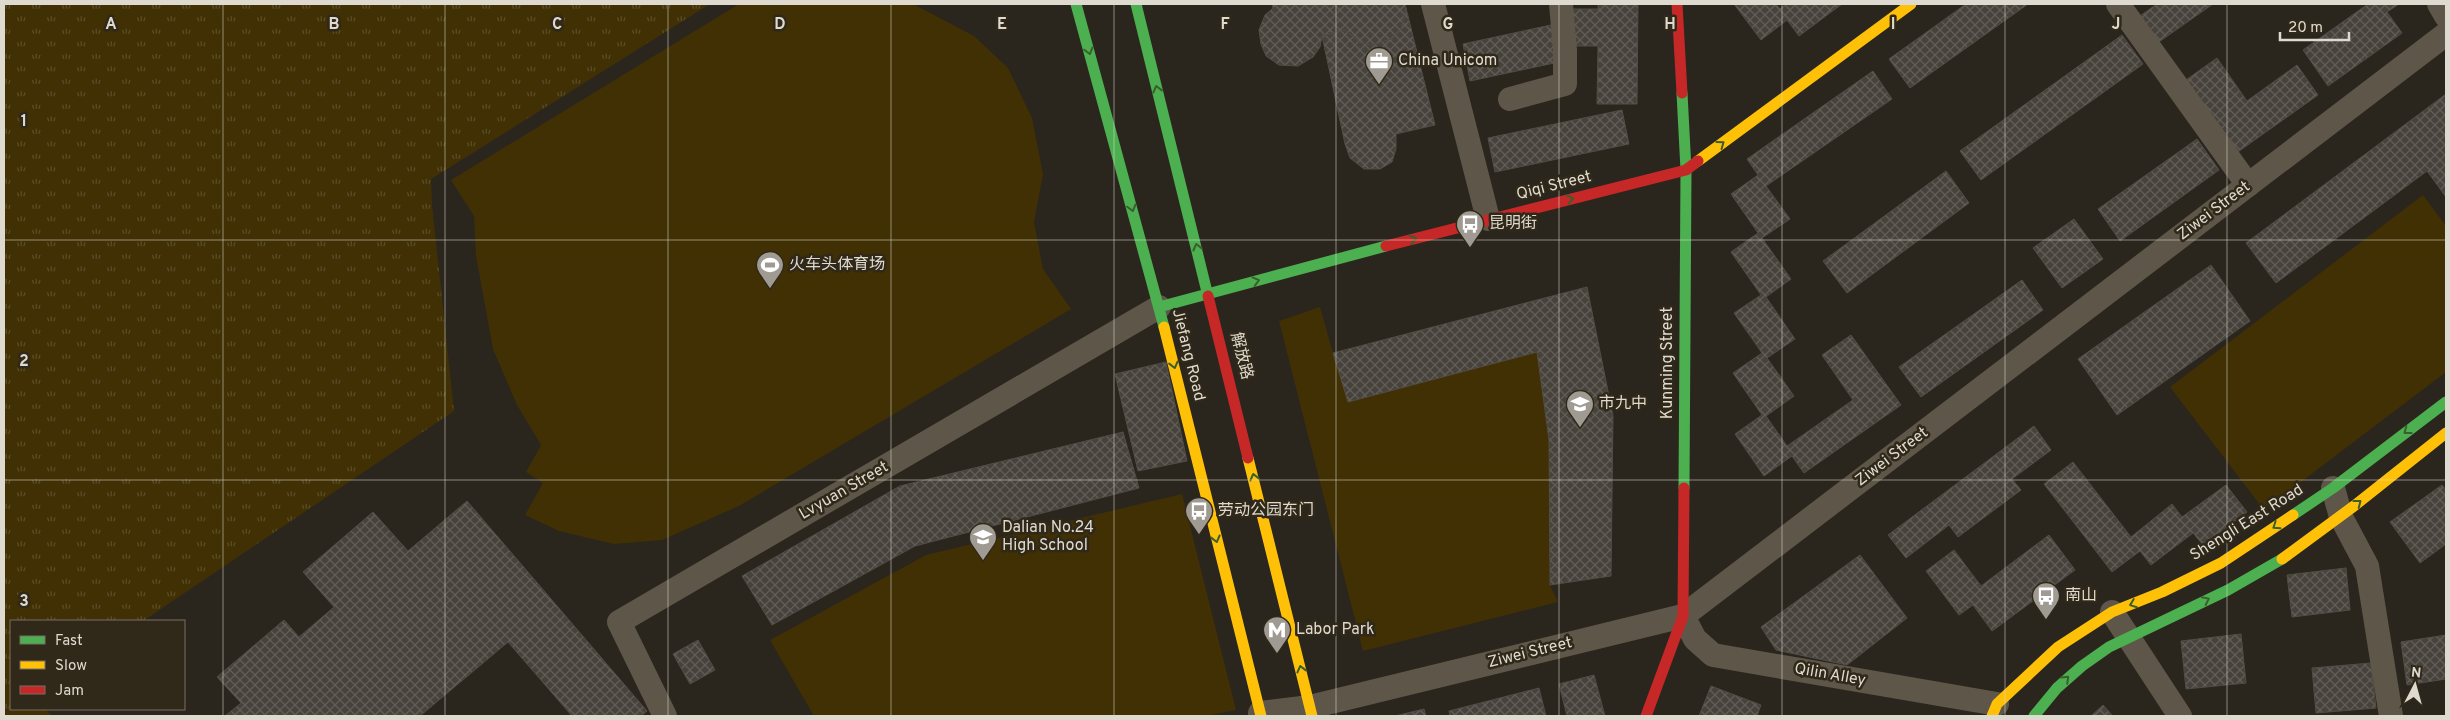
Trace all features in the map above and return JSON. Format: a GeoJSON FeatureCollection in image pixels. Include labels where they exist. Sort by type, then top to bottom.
{"type":"FeatureCollection","features":[{"type":"Feature","properties":{"kind":"main road","name":"Jiefang Road"},"geometry":{"type":"LineString","coordinates":[[1076,4],[1159,307],[1260,715]]}},
{"type":"Feature","properties":{"kind":"main road","name":"解放路"},"geometry":{"type":"LineString","coordinates":[[1136,4],[1311,712]]}},
{"type":"Feature","properties":{"kind":"main road","name":"Kunming Street"},"geometry":{"type":"LineString","coordinates":[[1646,716],[1683,616],[1686,170],[1677,4]]}},
{"type":"Feature","properties":{"kind":"main road","name":"Qiqi Street"},"geometry":{"type":"LineString","coordinates":[[1159,307],[1488,219],[1686,170],[1911,4]]}},
{"type":"Feature","properties":{"kind":"main road","name":"Shengli East Road"},"geometry":{"type":"LineString","coordinates":[[1994,710],[2058,647],[2112,612],[2162,592],[2221,563],[2333,488],[2446,402]]}},
{"type":"Feature","properties":{"kind":"main road"},"geometry":{"type":"LineString","coordinates":[[2034,716],[2068,676],[2100,652],[2128,635],[2257,574],[2340,517],[2446,433]]}},
{"type":"Feature","properties":{"kind":"street"},"geometry":{"type":"LineString","coordinates":[[1433,4],[1488,219]]}},
{"type":"Feature","properties":{"kind":"street"},"geometry":{"type":"LineString","coordinates":[[1510,99],[1565,84],[1565,50],[1560,4]]}},
{"type":"Feature","properties":{"kind":"street"},"geometry":{"type":"LineString","coordinates":[[2118,4],[2248,185]]}},
{"type":"Feature","properties":{"kind":"street"},"geometry":{"type":"LineString","coordinates":[[2439,4],[2446,16]]}},
{"type":"Feature","properties":{"kind":"street","name":"Ziwei Street"},"geometry":{"type":"LineString","coordinates":[[1260,715],[1311,712],[1683,616],[2446,34]]}},
{"type":"Feature","properties":{"kind":"street","name":"Lvyuan Street"},"geometry":{"type":"LineString","coordinates":[[665,716],[619,622],[1159,307]]}},
{"type":"Feature","properties":{"kind":"street"},"geometry":{"type":"LineString","coordinates":[[2333,488],[2340,517],[2367,566],[2391,716]]}},
{"type":"Feature","properties":{"kind":"street"},"geometry":{"type":"LineString","coordinates":[[2112,612],[2180,716]]}},
{"type":"Feature","properties":{"kind":"street","name":"Qilin Alley"},"geometry":{"type":"LineString","coordinates":[[1683,616],[1695,639],[1713,655],[1994,710]]}},
{"type":"Feature","properties":{"kind":"green space"},"geometry":{"type":"Polygon","coordinates":[[[4,4],[710,4],[431,179],[432,205],[454,411],[144,620],[10,620],[10,710],[46,710],[52,716],[4,716],[4,4]]]}},
{"type":"Feature","properties":{"kind":"green space","name":"火车头体育场"},"geometry":{"type":"Polygon","coordinates":[[[739,4],[913,4],[974,36],[1008,68],[1032,118],[1043,174],[1034,222],[1043,269],[1071,309],[739,506],[662,540],[614,544],[559,531],[525,515],[543,483],[526,472],[541,445],[517,405],[493,349],[476,256],[474,216],[451,180],[739,4]]]}},
{"type":"Feature","properties":{"kind":"green space"},"geometry":{"type":"Polygon","coordinates":[[[2423,195],[2446,226],[2446,372],[2264,510],[2170,387],[2423,195]]]}},
{"type":"Feature","properties":{"kind":"green space"},"geometry":{"type":"Polygon","coordinates":[[[1320,307],[1333,353],[1537,352],[1549,440],[1550,585],[1558,602],[1363,651],[1279,321],[1320,307]]]}},
{"type":"Feature","properties":{"kind":"green space","name":"Dalian No.24 High School"},"geometry":{"type":"Polygon","coordinates":[[[1182,494],[1236,710],[1206,716],[814,716],[770,640],[926,555],[1182,494]]]}},
{"type":"Feature","properties":{"kind":"building"},"geometry":{"type":"Polygon","coordinates":[[[1272,4],[1405,4],[1406,8],[1401,29],[1391,39],[1373,45],[1361,43],[1345,30],[1322,36],[1320,47],[1313,57],[1298,66],[1279,65],[1266,56],[1261,44],[1259,30],[1265,15],[1273,8],[1272,4]]]}},
{"type":"Feature","properties":{"kind":"building"},"geometry":{"type":"Polygon","coordinates":[[[1598,4],[1638,4],[1637,104],[1597,104],[1598,46],[1571,46],[1571,9],[1598,9],[1598,4]]]}},
{"type":"Feature","properties":{"kind":"building"},"geometry":{"type":"Polygon","coordinates":[[[1734,4],[1776,4],[1780,9],[1786,4],[1842,4],[1799,36],[1787,20],[1761,40],[1734,4]]]}},
{"type":"Feature","properties":{"kind":"building"},"geometry":{"type":"Polygon","coordinates":[[[1966,4],[2028,4],[1910,88],[1889,59],[1966,4]]]}},
{"type":"Feature","properties":{"kind":"building"},"geometry":{"type":"Polygon","coordinates":[[[2157,4],[2213,4],[2156,44],[2137,18],[2157,4]]]}},
{"type":"Feature","properties":{"kind":"building"},"geometry":{"type":"Polygon","coordinates":[[[2368,4],[2399,4],[2387,12],[2402,33],[2328,86],[2303,50],[2368,4]]]}},
{"type":"Feature","properties":{"kind":"building","name":"China Unicom"},"geometry":{"type":"Polygon","coordinates":[[[1406,8],[1435,125],[1396,134],[1396,149],[1392,162],[1380,169],[1364,169],[1350,158],[1345,144],[1322,36],[1345,30],[1361,43],[1373,45],[1391,39],[1401,29],[1406,8]]]}},
{"type":"Feature","properties":{"kind":"building"},"geometry":{"type":"Polygon","coordinates":[[[1551,25],[1559,62],[1470,81],[1463,44],[1551,25]]]}},
{"type":"Feature","properties":{"kind":"building"},"geometry":{"type":"Polygon","coordinates":[[[2122,35],[2143,64],[1981,180],[1960,151],[2122,35]]]}},
{"type":"Feature","properties":{"kind":"building"},"geometry":{"type":"Polygon","coordinates":[[[2217,58],[2247,101],[2297,65],[2318,95],[2235,154],[2183,82],[2217,58]]]}},
{"type":"Feature","properties":{"kind":"building"},"geometry":{"type":"Polygon","coordinates":[[[1873,71],[1892,99],[1766,186],[1790,219],[1762,238],[1791,279],[1766,297],[1795,339],[1767,358],[1794,396],[1766,416],[1787,446],[1853,400],[1822,355],[1851,335],[1901,405],[1804,473],[1792,456],[1764,476],[1735,434],[1762,415],[1733,373],[1762,353],[1734,313],[1761,295],[1731,252],[1758,233],[1731,194],[1758,175],[1747,159],[1873,71]]]}},
{"type":"Feature","properties":{"kind":"building"},"geometry":{"type":"Polygon","coordinates":[[[2446,94],[2446,197],[2427,171],[2276,283],[2246,243],[2446,94]]]}},
{"type":"Feature","properties":{"kind":"building"},"geometry":{"type":"Polygon","coordinates":[[[1622,110],[1629,144],[1495,172],[1488,138],[1622,110]]]}},
{"type":"Feature","properties":{"kind":"building"},"geometry":{"type":"Polygon","coordinates":[[[2197,139],[2219,170],[2120,241],[2098,209],[2197,139]]]}},
{"type":"Feature","properties":{"kind":"building"},"geometry":{"type":"Polygon","coordinates":[[[1946,171],[1969,203],[1847,293],[1823,261],[1946,171]]]}},
{"type":"Feature","properties":{"kind":"building"},"geometry":{"type":"Polygon","coordinates":[[[2074,219],[2103,259],[2062,288],[2033,248],[2074,219]]]}},
{"type":"Feature","properties":{"kind":"building"},"geometry":{"type":"Polygon","coordinates":[[[2211,265],[2250,321],[2117,415],[2078,359],[2211,265]]]}},
{"type":"Feature","properties":{"kind":"building"},"geometry":{"type":"Polygon","coordinates":[[[2022,280],[2043,310],[1921,397],[1899,367],[2022,280]]]}},
{"type":"Feature","properties":{"kind":"building","name":"市九中"},"geometry":{"type":"Polygon","coordinates":[[[1587,287],[1613,416],[1611,576],[1550,585],[1549,440],[1537,352],[1348,402],[1333,353],[1587,287]]]}},
{"type":"Feature","properties":{"kind":"building"},"geometry":{"type":"Polygon","coordinates":[[[1166,362],[1187,461],[1138,471],[1115,374],[1166,362]]]}},
{"type":"Feature","properties":{"kind":"building"},"geometry":{"type":"Polygon","coordinates":[[[2034,426],[2051,450],[2012,479],[2021,490],[1958,537],[1949,525],[1906,558],[1888,535],[2034,426]]]}},
{"type":"Feature","properties":{"kind":"building"},"geometry":{"type":"Polygon","coordinates":[[[1123,432],[1139,488],[915,546],[772,625],[742,576],[900,486],[1123,432]]]}},
{"type":"Feature","properties":{"kind":"building"},"geometry":{"type":"Polygon","coordinates":[[[2073,462],[2131,537],[2172,504],[2182,517],[2226,485],[2247,512],[2203,545],[2193,533],[2151,565],[2140,551],[2112,572],[2044,484],[2073,462]]]}},
{"type":"Feature","properties":{"kind":"building"},"geometry":{"type":"Polygon","coordinates":[[[2442,485],[2446,490],[2446,544],[2420,563],[2390,522],[2442,485]]]}},
{"type":"Feature","properties":{"kind":"building"},"geometry":{"type":"Polygon","coordinates":[[[467,501],[647,711],[641,716],[572,716],[508,642],[420,716],[225,716],[241,703],[217,677],[284,620],[299,637],[334,607],[303,572],[373,512],[408,551],[467,501]]]}},
{"type":"Feature","properties":{"kind":"building"},"geometry":{"type":"Polygon","coordinates":[[[2049,535],[2075,570],[1992,631],[1973,605],[1959,615],[1926,571],[1954,550],[1981,586],[2049,535]]]}},
{"type":"Feature","properties":{"kind":"building"},"geometry":{"type":"Polygon","coordinates":[[[1860,555],[1907,618],[1847,665],[1776,650],[1761,627],[1860,555]]]}},
{"type":"Feature","properties":{"kind":"building"},"geometry":{"type":"Polygon","coordinates":[[[2346,568],[2350,610],[2292,617],[2287,575],[2346,568]]]}},
{"type":"Feature","properties":{"kind":"building"},"geometry":{"type":"Polygon","coordinates":[[[2241,634],[2246,683],[2186,689],[2181,641],[2241,634]]]}},
{"type":"Feature","properties":{"kind":"building"},"geometry":{"type":"Polygon","coordinates":[[[2446,635],[2446,679],[2407,685],[2401,642],[2446,635]]]}},
{"type":"Feature","properties":{"kind":"building"},"geometry":{"type":"Polygon","coordinates":[[[698,640],[715,670],[690,684],[673,654],[698,640]]]}},
{"type":"Feature","properties":{"kind":"building"},"geometry":{"type":"Polygon","coordinates":[[[2371,663],[2376,708],[2316,713],[2312,668],[2371,663]]]}},
{"type":"Feature","properties":{"kind":"building"},"geometry":{"type":"Polygon","coordinates":[[[1594,675],[1605,716],[1567,716],[1559,684],[1594,675]]]}},
{"type":"Feature","properties":{"kind":"building"},"geometry":{"type":"Polygon","coordinates":[[[1711,686],[1761,705],[1757,716],[1699,716],[1711,686]]]}},
{"type":"Feature","properties":{"kind":"building"},"geometry":{"type":"Polygon","coordinates":[[[1539,688],[1546,716],[1450,716],[1449,711],[1539,688]]]}},
{"type":"Feature","properties":{"kind":"building"},"geometry":{"type":"Polygon","coordinates":[[[2103,705],[2113,716],[2091,716],[2103,705]]]}},
{"type":"Feature","properties":{"kind":"building"},"geometry":{"type":"Polygon","coordinates":[[[1424,709],[1426,716],[1395,716],[1424,709]]]}},
{"type":"Feature","properties":{"kind":"traffic: fast"},"geometry":{"type":"LineString","coordinates":[[1076,4],[1164,327]]}},
{"type":"Feature","properties":{"kind":"traffic: fast"},"geometry":{"type":"LineString","coordinates":[[1136,4],[1208,296]]}},
{"type":"Feature","properties":{"kind":"traffic: fast"},"geometry":{"type":"LineString","coordinates":[[1682,93],[1686,170],[1684,488]]}},
{"type":"Feature","properties":{"kind":"traffic: fast"},"geometry":{"type":"LineString","coordinates":[[1159,307],[1386,246]]}},
{"type":"Feature","properties":{"kind":"traffic: fast"},"geometry":{"type":"LineString","coordinates":[[2293,515],[2333,488],[2446,402]]}},
{"type":"Feature","properties":{"kind":"traffic: fast"},"geometry":{"type":"LineString","coordinates":[[2034,716],[2057,688],[2082,666],[2109,647],[2228,590],[2282,559]]}},
{"type":"Feature","properties":{"kind":"traffic: slow"},"geometry":{"type":"LineString","coordinates":[[1698,161],[1911,4]]}},
{"type":"Feature","properties":{"kind":"traffic: slow"},"geometry":{"type":"LineString","coordinates":[[1164,327],[1261,716]]}},
{"type":"Feature","properties":{"kind":"traffic: slow"},"geometry":{"type":"LineString","coordinates":[[2282,559],[2354,506],[2446,433]]}},
{"type":"Feature","properties":{"kind":"traffic: slow"},"geometry":{"type":"LineString","coordinates":[[1248,458],[1312,716]]}},
{"type":"Feature","properties":{"kind":"traffic: slow"},"geometry":{"type":"LineString","coordinates":[[1992,716],[1997,704],[2058,647],[2112,612],[2162,592],[2221,563],[2293,515]]}},
{"type":"Feature","properties":{"kind":"traffic: jam"},"geometry":{"type":"LineString","coordinates":[[1677,4],[1682,93]]}},
{"type":"Feature","properties":{"kind":"traffic: jam"},"geometry":{"type":"LineString","coordinates":[[1386,246],[1686,170],[1698,161]]}},
{"type":"Feature","properties":{"kind":"traffic: jam"},"geometry":{"type":"LineString","coordinates":[[1208,296],[1248,458]]}},
{"type":"Feature","properties":{"kind":"traffic: jam"},"geometry":{"type":"LineString","coordinates":[[1646,716],[1683,616],[1684,488]]}},
{"type":"Feature","properties":{"kind":"place","name":"China Unicom"},"geometry":{"type":"Point","coordinates":[1379,85]}},
{"type":"Feature","properties":{"kind":"place","name":"昆明街"},"geometry":{"type":"Point","coordinates":[1470,248]}},
{"type":"Feature","properties":{"kind":"place","name":"火车头体育场"},"geometry":{"type":"Point","coordinates":[770,289]}},
{"type":"Feature","properties":{"kind":"place","name":"市九中"},"geometry":{"type":"Point","coordinates":[1580,428]}},
{"type":"Feature","properties":{"kind":"place","name":"劳动公园东门"},"geometry":{"type":"Point","coordinates":[1199,535]}},
{"type":"Feature","properties":{"kind":"place","name":"Dalian No.24 High School"},"geometry":{"type":"Point","coordinates":[983,561]}},
{"type":"Feature","properties":{"kind":"place","name":"南山"},"geometry":{"type":"Point","coordinates":[2046,620]}},
{"type":"Feature","properties":{"kind":"place","name":"Labor Park"},"geometry":{"type":"Point","coordinates":[1277,654]}}]}
